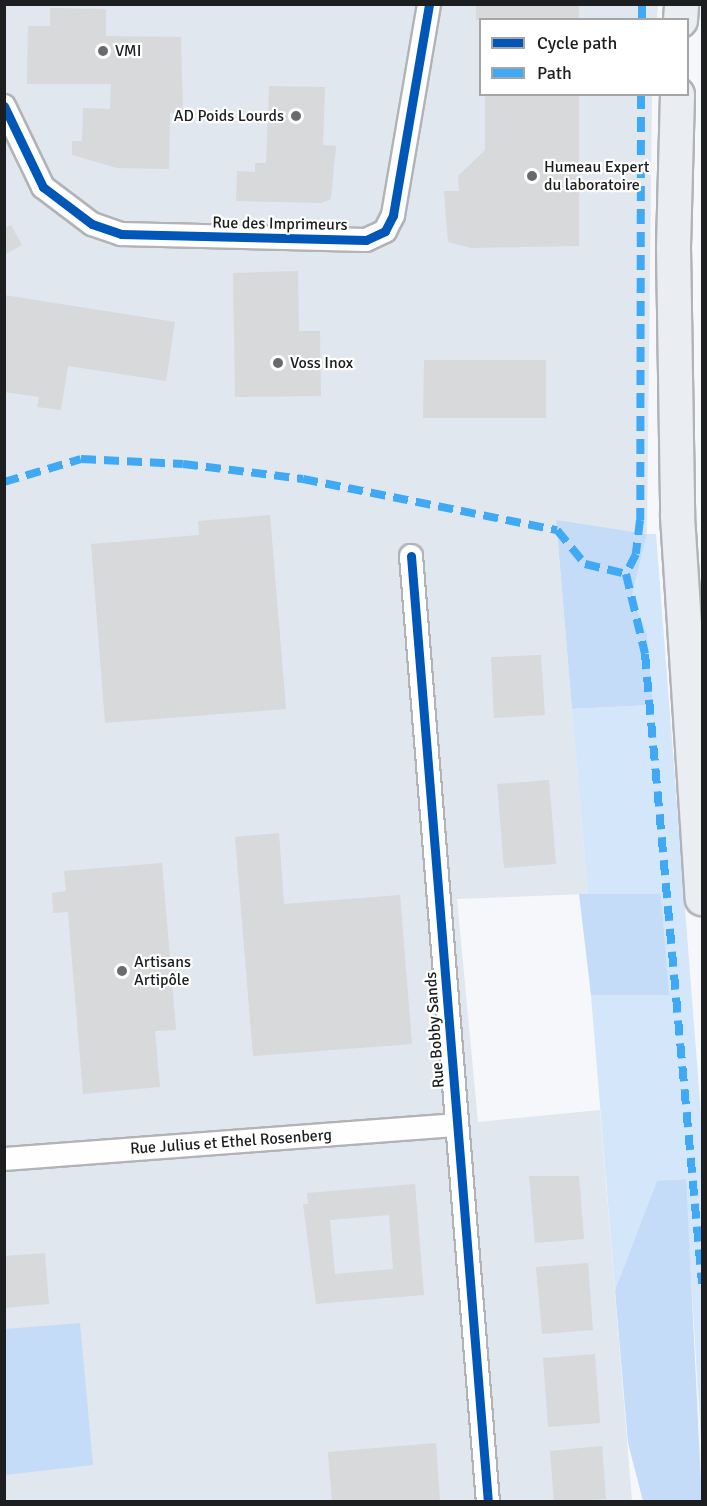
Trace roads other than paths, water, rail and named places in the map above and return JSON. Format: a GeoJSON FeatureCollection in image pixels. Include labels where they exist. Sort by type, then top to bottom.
{"type":"FeatureCollection","features":[{"type":"Feature","properties":{"kind":"highway"},"geometry":{"type":"LineString","coordinates":[[677,96],[673,248],[677,516],[702,898]]}},
{"type":"Feature","properties":{"kind":"street","name":"Rue des Imprimeurs"},"geometry":{"type":"LineString","coordinates":[[4,106],[43,186],[92,224],[121,234],[366,240],[390,226],[393,215],[429,4]]}},
{"type":"Feature","properties":{"kind":"street","name":"Rue Bobby Sands"},"geometry":{"type":"LineString","coordinates":[[411,556],[488,1502]]}},
{"type":"Feature","properties":{"kind":"street","name":"Rue Julius et Ethel Rosenberg"},"geometry":{"type":"LineString","coordinates":[[4,1159],[457,1125]]}},
{"type":"Feature","properties":{"kind":"place","name":"VMI"},"geometry":{"type":"Point","coordinates":[103,51]}},
{"type":"Feature","properties":{"kind":"place","name":"AD Poids Lourds"},"geometry":{"type":"Point","coordinates":[296,116]}},
{"type":"Feature","properties":{"kind":"place","name":"Humeau Expert du laboratoire"},"geometry":{"type":"Point","coordinates":[532,176]}},
{"type":"Feature","properties":{"kind":"place","name":"Voss Inox"},"geometry":{"type":"Point","coordinates":[278,363]}},
{"type":"Feature","properties":{"kind":"place","name":"Artisans Artipôle"},"geometry":{"type":"Point","coordinates":[122,971]}}]}
